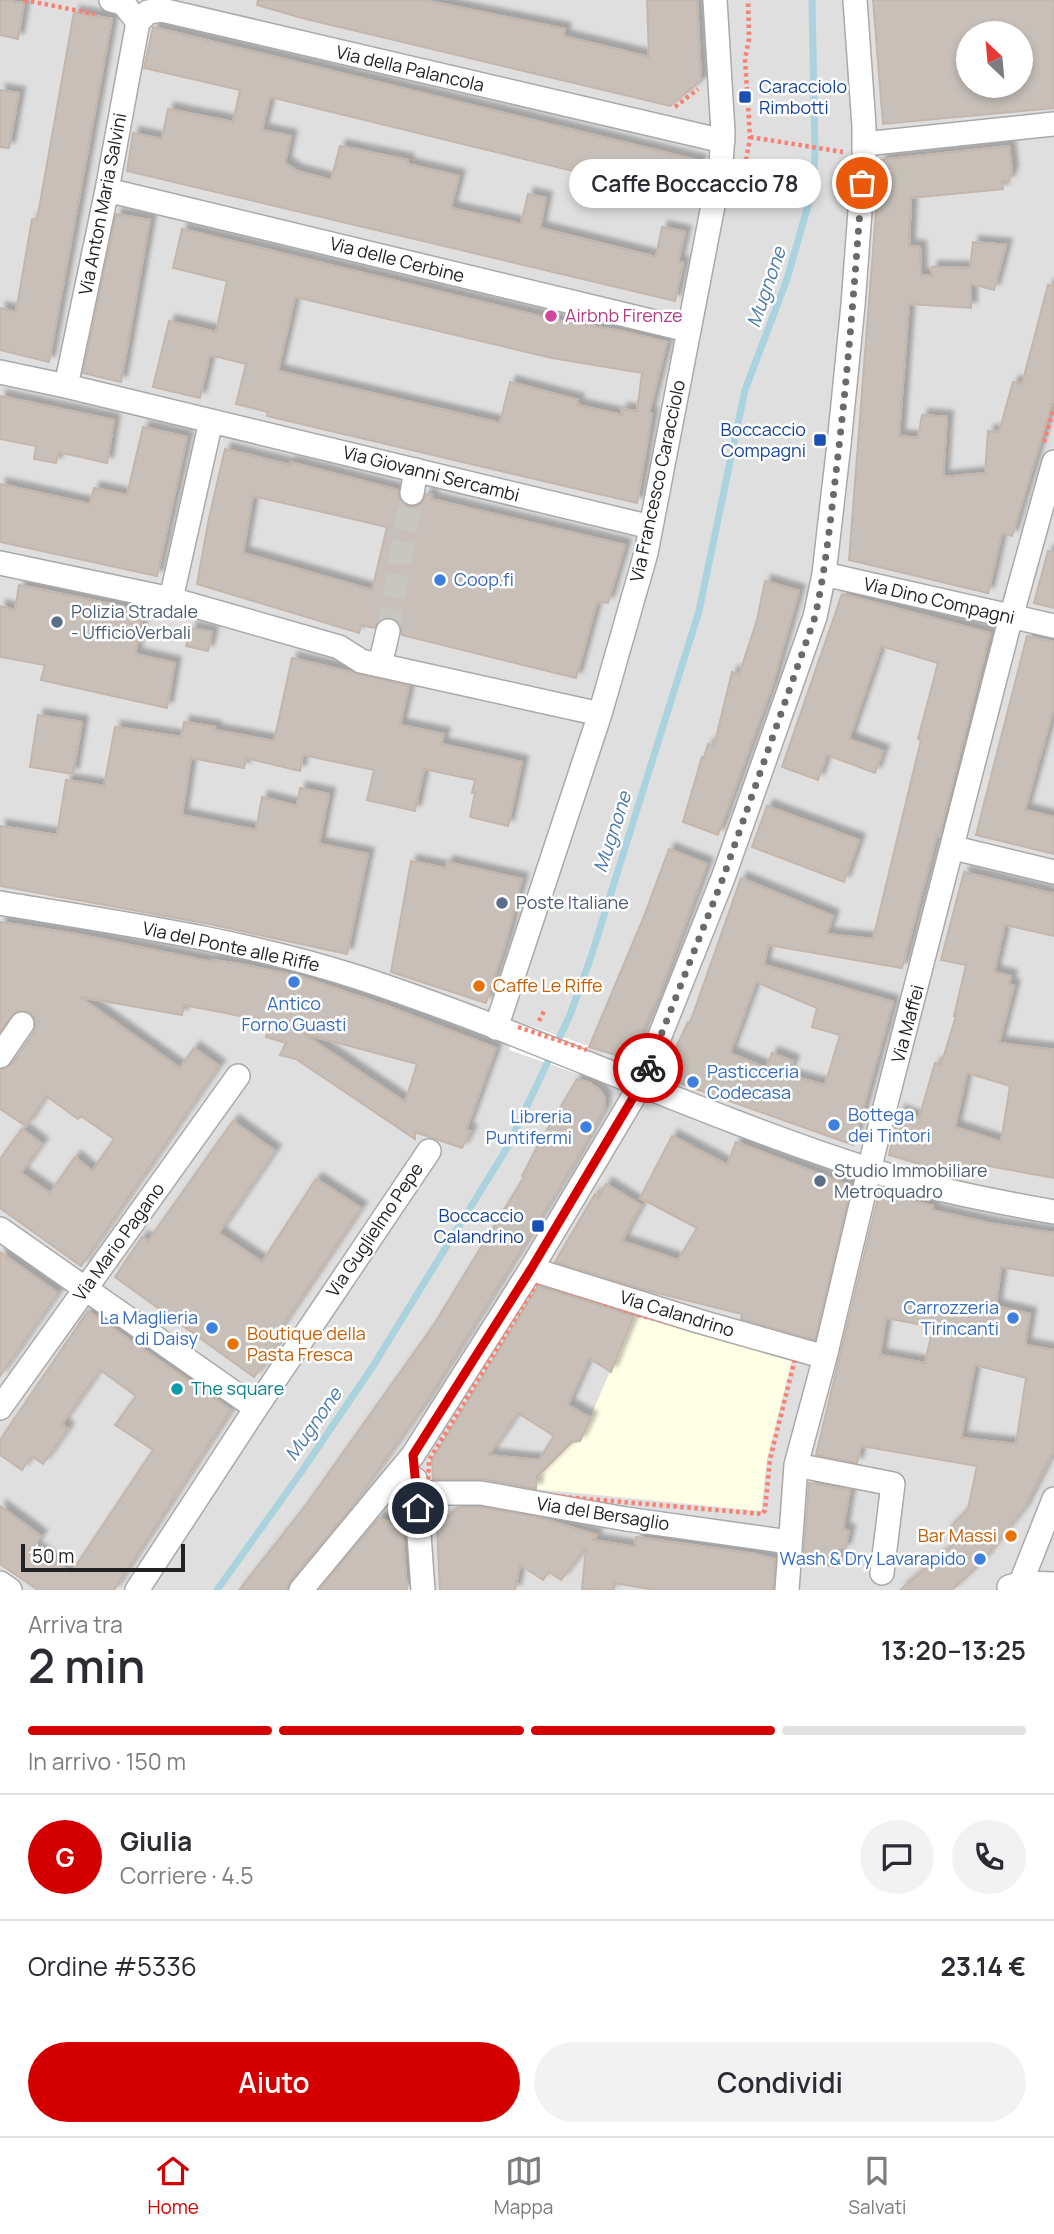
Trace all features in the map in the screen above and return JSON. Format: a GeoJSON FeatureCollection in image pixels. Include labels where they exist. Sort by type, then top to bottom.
{"type":"FeatureCollection","features":[{"type":"Feature","properties":{"kind":"street","name":"Via Francesco Caracciolo"},"geometry":{"type":"LineString","coordinates":[[509,1030],[646,553],[721,164],[723,141],[715,0]]}},
{"type":"Feature","properties":{"kind":"street"},"geometry":{"type":"LineString","coordinates":[[301,1590],[413,1455],[531,1269],[640,1086],[723,878],[815,617],[824,574],[853,305],[864,144],[855,0]]}},
{"type":"Feature","properties":{"kind":"street"},"geometry":{"type":"LineString","coordinates":[[107,7],[123,3],[138,22]]}},
{"type":"Feature","properties":{"kind":"street","name":"Via della Palancola"},"geometry":{"type":"LineString","coordinates":[[138,22],[148,12],[166,5],[688,135],[723,141]]}},
{"type":"Feature","properties":{"kind":"street","name":"Via Anton Maria Salvini"},"geometry":{"type":"LineString","coordinates":[[66,386],[107,190],[138,22]]}},
{"type":"Feature","properties":{"kind":"street"},"geometry":{"type":"LineString","coordinates":[[864,144],[1054,124]]}},
{"type":"Feature","properties":{"kind":"street","name":"Via delle Cerbine"},"geometry":{"type":"LineString","coordinates":[[107,190],[688,330]]}},
{"type":"Feature","properties":{"kind":"street","name":"Via Giovanni Sercambi"},"geometry":{"type":"LineString","coordinates":[[0,372],[211,421],[414,482],[651,527]]}},
{"type":"Feature","properties":{"kind":"street"},"geometry":{"type":"LineString","coordinates":[[171,599],[211,421]]}},
{"type":"Feature","properties":{"kind":"street","name":"Via Maffei"},"geometry":{"type":"LineString","coordinates":[[787,1590],[796,1465],[1054,462]]}},
{"type":"Feature","properties":{"kind":"street"},"geometry":{"type":"LineString","coordinates":[[0,563],[171,599],[339,647],[351,656],[380,665],[600,714]]}},
{"type":"Feature","properties":{"kind":"street","name":"Via Dino Compagni"},"geometry":{"type":"LineString","coordinates":[[824,574],[1054,626]]}},
{"type":"Feature","properties":{"kind":"street"},"geometry":{"type":"LineString","coordinates":[[380,665],[388,631]]}},
{"type":"Feature","properties":{"kind":"street"},"geometry":{"type":"LineString","coordinates":[[954,848],[1054,872]]}},
{"type":"Feature","properties":{"kind":"street","name":"Via del Ponte alle Riffe"},"geometry":{"type":"LineString","coordinates":[[0,903],[286,956],[357,977],[584,1056],[640,1086],[871,1170],[999,1202],[1054,1212]]}},
{"type":"Feature","properties":{"kind":"street"},"geometry":{"type":"LineString","coordinates":[[0,1056],[22,1024]]}},
{"type":"Feature","properties":{"kind":"street","name":"Via Mario Pagano"},"geometry":{"type":"LineString","coordinates":[[0,1408],[238,1076]]}},
{"type":"Feature","properties":{"kind":"street","name":"Via Guglielmo Pepe"},"geometry":{"type":"LineString","coordinates":[[137,1590],[429,1151]]}},
{"type":"Feature","properties":{"kind":"street"},"geometry":{"type":"LineString","coordinates":[[0,1229],[256,1408]]}},
{"type":"Feature","properties":{"kind":"street","name":"Via Calandrino"},"geometry":{"type":"LineString","coordinates":[[531,1269],[825,1357]]}},
{"type":"Feature","properties":{"kind":"street"},"geometry":{"type":"LineString","coordinates":[[413,1455],[426,1489],[423,1590]]}},
{"type":"Feature","properties":{"kind":"street"},"geometry":{"type":"LineString","coordinates":[[796,1465],[893,1484],[882,1573]]}},
{"type":"Feature","properties":{"kind":"street","name":"Via del Bersaglio"},"geometry":{"type":"LineString","coordinates":[[426,1489],[481,1493],[626,1519],[789,1542]]}},
{"type":"Feature","properties":{"kind":"street"},"geometry":{"type":"LineString","coordinates":[[1054,1499],[1014,1588],[1054,1584]]}},
{"type":"Feature","properties":{"kind":"street"},"geometry":{"type":"LineString","coordinates":[[0,1583],[10,1590]]}},
{"type":"Feature","properties":{"kind":"path"},"geometry":{"type":"LineString","coordinates":[[24,0],[107,7]]}},
{"type":"Feature","properties":{"kind":"path"},"geometry":{"type":"LineString","coordinates":[[745,167],[753,137],[745,59],[750,39],[748,0]]}},
{"type":"Feature","properties":{"kind":"path"},"geometry":{"type":"LineString","coordinates":[[672,110],[703,86]]}},
{"type":"Feature","properties":{"kind":"path"},"geometry":{"type":"LineString","coordinates":[[753,137],[839,152]]}},
{"type":"Feature","properties":{"kind":"path"},"geometry":{"type":"LineString","coordinates":[[509,1030],[584,1056]]}},
{"type":"Feature","properties":{"kind":"path"},"geometry":{"type":"LineString","coordinates":[[426,1489],[762,1514],[765,1510],[770,1459],[796,1355]]}},
{"type":"Feature","properties":{"kind":"shaded area"},"geometry":{"type":"Polygon","coordinates":[[[0,0],[1054,0],[1054,1590],[0,1590],[0,0]]]}},
{"type":"Feature","properties":{"kind":"shaded area"},"geometry":{"type":"Polygon","coordinates":[[[634,1316],[793,1356],[767,1459],[761,1511],[536,1489],[537,1477],[565,1443],[580,1441],[634,1316]]]}},
{"type":"Feature","properties":{"kind":"pier"},"geometry":{"type":"Polygon","coordinates":[[[519,1022],[588,1046],[578,1074],[509,1050],[519,1022]]]}},
{"type":"Feature","properties":{"kind":"building"},"geometry":{"type":"Polygon","coordinates":[[[0,0],[24,3],[18,39],[0,35],[0,0]]]}},
{"type":"Feature","properties":{"kind":"building"},"geometry":{"type":"Polygon","coordinates":[[[258,0],[423,0],[565,29],[563,36],[649,57],[647,0],[697,0],[701,81],[670,106],[302,18],[257,5],[258,0]]]}},
{"type":"Feature","properties":{"kind":"building"},"geometry":{"type":"Polygon","coordinates":[[[873,0],[1054,0],[1054,108],[883,124],[873,0]]]}},
{"type":"Feature","properties":{"kind":"building"},"geometry":{"type":"Polygon","coordinates":[[[74,12],[112,19],[49,362],[0,350],[0,308],[16,312],[32,219],[37,220],[74,12]]]}},
{"type":"Feature","properties":{"kind":"building"},"geometry":{"type":"Polygon","coordinates":[[[153,27],[700,161],[692,200],[270,97],[262,130],[291,136],[285,163],[297,171],[331,180],[340,146],[408,160],[407,164],[459,176],[451,208],[521,224],[528,194],[546,198],[540,228],[656,257],[662,227],[685,232],[678,262],[683,263],[675,301],[127,171],[133,133],[162,139],[168,109],[233,122],[240,90],[144,68],[153,27]]]}},
{"type":"Feature","properties":{"kind":"building"},"geometry":{"type":"Polygon","coordinates":[[[0,90],[19,93],[9,148],[0,147],[0,90]]]}},
{"type":"Feature","properties":{"kind":"building"},"geometry":{"type":"Polygon","coordinates":[[[1009,146],[1012,171],[1009,181],[1002,182],[1003,189],[911,198],[909,246],[920,247],[921,275],[934,276],[931,275],[932,267],[970,268],[973,242],[1006,245],[994,290],[971,284],[971,308],[909,304],[899,436],[918,438],[922,415],[947,417],[943,477],[985,473],[988,431],[999,432],[1013,382],[1022,384],[1048,285],[1054,286],[1054,396],[1012,536],[1002,533],[988,593],[849,560],[880,160],[1009,146]]]}},
{"type":"Feature","properties":{"kind":"building"},"geometry":{"type":"Polygon","coordinates":[[[116,214],[150,220],[121,382],[83,373],[116,214]]]}},
{"type":"Feature","properties":{"kind":"building"},"geometry":{"type":"Polygon","coordinates":[[[182,229],[560,321],[667,342],[649,413],[652,414],[637,503],[267,416],[268,412],[236,404],[246,364],[210,355],[200,398],[153,387],[169,321],[216,332],[227,281],[173,268],[182,229]],[[295,297],[278,371],[500,423],[510,382],[578,400],[577,405],[622,415],[621,409],[637,411],[642,373],[552,358],[295,297]]]}},
{"type":"Feature","properties":{"kind":"building"},"geometry":{"type":"Polygon","coordinates":[[[0,396],[114,420],[107,463],[58,452],[56,463],[34,459],[36,446],[0,439],[0,396]]]}},
{"type":"Feature","properties":{"kind":"building"},"geometry":{"type":"Polygon","coordinates":[[[143,427],[187,437],[157,576],[0,542],[0,484],[90,504],[94,488],[127,495],[143,427]]]}},
{"type":"Feature","properties":{"kind":"building"},"geometry":{"type":"Polygon","coordinates":[[[225,449],[290,465],[290,462],[398,490],[399,498],[409,507],[422,502],[426,494],[432,495],[431,499],[625,545],[608,603],[597,602],[576,678],[402,635],[401,626],[392,618],[383,618],[374,628],[361,625],[359,633],[197,584],[225,449]],[[253,496],[243,553],[372,590],[387,527],[253,496]]]}},
{"type":"Feature","properties":{"kind":"building"},"geometry":{"type":"Polygon","coordinates":[[[1048,551],[1054,552],[1054,608],[1034,603],[1048,551]]]}},
{"type":"Feature","properties":{"kind":"building"},"geometry":{"type":"Polygon","coordinates":[[[765,581],[799,591],[772,686],[718,835],[683,822],[702,757],[704,758],[708,744],[714,746],[732,672],[739,675],[757,620],[765,581]]]}},
{"type":"Feature","properties":{"kind":"building"},"geometry":{"type":"Polygon","coordinates":[[[19,585],[144,611],[135,654],[175,663],[167,708],[41,680],[45,665],[0,657],[0,606],[15,610],[19,585]]]}},
{"type":"Feature","properties":{"kind":"building"},"geometry":{"type":"Polygon","coordinates":[[[842,594],[990,633],[939,836],[937,835],[902,968],[768,945],[764,965],[893,1002],[853,1145],[662,1077],[688,1022],[690,1023],[741,878],[833,916],[827,934],[873,939],[938,663],[881,646],[849,739],[883,751],[875,773],[827,755],[818,780],[782,767],[842,594]],[[756,982],[730,1053],[766,1068],[772,1053],[793,1061],[788,1075],[825,1085],[840,1035],[812,1027],[817,1008],[756,982]]]}},
{"type":"Feature","properties":{"kind":"building"},"geometry":{"type":"Polygon","coordinates":[[[191,628],[212,632],[208,651],[186,646],[191,628]]]}},
{"type":"Feature","properties":{"kind":"building"},"geometry":{"type":"Polygon","coordinates":[[[1027,636],[1054,642],[1054,707],[1025,810],[1054,817],[1054,854],[976,835],[1027,636]]]}},
{"type":"Feature","properties":{"kind":"building"},"geometry":{"type":"Polygon","coordinates":[[[292,658],[409,686],[400,725],[444,734],[441,744],[522,762],[508,826],[470,817],[475,780],[424,769],[415,811],[367,800],[374,770],[303,755],[300,771],[246,758],[244,768],[191,758],[182,815],[256,830],[262,797],[297,806],[300,788],[329,794],[319,844],[368,854],[347,954],[209,924],[0,886],[0,826],[57,835],[66,780],[104,786],[115,727],[181,737],[184,722],[274,741],[292,658]]]}},
{"type":"Feature","properties":{"kind":"building"},"geometry":{"type":"Polygon","coordinates":[[[38,715],[82,722],[73,774],[30,767],[38,715]]]}},
{"type":"Feature","properties":{"kind":"building"},"geometry":{"type":"Polygon","coordinates":[[[767,806],[859,840],[844,882],[752,847],[767,806]]]}},
{"type":"Feature","properties":{"kind":"building"},"geometry":{"type":"Polygon","coordinates":[[[669,849],[707,864],[660,992],[630,1059],[589,1047],[643,919],[669,849]]]}},
{"type":"Feature","properties":{"kind":"building"},"geometry":{"type":"Polygon","coordinates":[[[411,861],[446,868],[447,862],[522,879],[486,1003],[391,972],[411,861]]]}},
{"type":"Feature","properties":{"kind":"building"},"geometry":{"type":"Polygon","coordinates":[[[964,872],[1054,894],[1054,936],[1005,925],[994,972],[1011,976],[1009,984],[1014,986],[999,1043],[1054,1050],[1054,1178],[972,1163],[967,1178],[889,1155],[899,1111],[919,1118],[935,1063],[941,1065],[956,1016],[966,965],[941,960],[964,872]],[[967,1073],[955,1127],[1001,1142],[1010,1086],[967,1073]]]}},
{"type":"Feature","properties":{"kind":"building"},"geometry":{"type":"Polygon","coordinates":[[[0,922],[302,977],[496,1048],[466,1130],[471,1131],[462,1148],[415,1132],[415,1139],[296,1059],[280,1055],[286,1043],[266,1037],[269,1025],[240,1016],[184,1005],[182,1015],[80,997],[180,1068],[194,1048],[219,1066],[81,1266],[0,1208],[0,1159],[22,1129],[42,1144],[21,1173],[50,1193],[75,1157],[92,1171],[114,1139],[81,1116],[78,1119],[46,1096],[26,1126],[0,1109],[0,1070],[12,1064],[34,1032],[34,1017],[29,1012],[17,1011],[0,1031],[0,922]],[[304,1034],[405,1102],[417,1064],[304,1034]]]}},
{"type":"Feature","properties":{"kind":"building"},"geometry":{"type":"Polygon","coordinates":[[[577,1079],[600,1090],[605,1098],[604,1110],[571,1169],[427,1401],[351,1508],[290,1581],[287,1590],[239,1590],[303,1509],[433,1326],[524,1177],[522,1176],[536,1149],[577,1079]]]}},
{"type":"Feature","properties":{"kind":"building"},"geometry":{"type":"Polygon","coordinates":[[[233,1121],[275,1151],[219,1233],[262,1262],[316,1179],[361,1208],[279,1331],[284,1335],[254,1377],[115,1277],[142,1237],[148,1241],[233,1121]]]}},
{"type":"Feature","properties":{"kind":"building"},"geometry":{"type":"Polygon","coordinates":[[[672,1136],[727,1165],[736,1142],[851,1186],[815,1340],[741,1319],[742,1314],[645,1290],[555,1262],[595,1194],[598,1198],[606,1184],[641,1205],[622,1241],[678,1260],[697,1228],[640,1198],[672,1136]]]}},
{"type":"Feature","properties":{"kind":"building"},"geometry":{"type":"Polygon","coordinates":[[[879,1193],[933,1206],[932,1210],[988,1223],[1054,1233],[1054,1276],[1001,1267],[996,1306],[1030,1314],[1025,1345],[1054,1350],[1054,1450],[1023,1510],[980,1564],[952,1590],[900,1590],[956,1542],[945,1533],[968,1509],[977,1466],[861,1446],[857,1463],[816,1455],[879,1193]],[[886,1318],[880,1355],[925,1363],[933,1327],[886,1318]],[[975,1365],[961,1438],[1016,1444],[1026,1378],[975,1365]]]}},
{"type":"Feature","properties":{"kind":"building"},"geometry":{"type":"Polygon","coordinates":[[[0,1252],[58,1293],[0,1376],[0,1252]]]}},
{"type":"Feature","properties":{"kind":"building"},"geometry":{"type":"Polygon","coordinates":[[[538,1286],[634,1316],[611,1372],[589,1358],[568,1405],[591,1418],[580,1441],[572,1442],[537,1477],[536,1489],[483,1479],[433,1479],[432,1460],[538,1286]],[[518,1413],[489,1455],[539,1460],[554,1436],[518,1413]]]}},
{"type":"Feature","properties":{"kind":"building"},"geometry":{"type":"Polygon","coordinates":[[[88,1311],[231,1410],[114,1590],[38,1590],[0,1564],[0,1506],[41,1536],[34,1547],[71,1573],[153,1450],[115,1425],[136,1396],[100,1370],[62,1424],[68,1429],[43,1464],[31,1456],[22,1470],[0,1455],[0,1440],[88,1311]]]}},
{"type":"Feature","properties":{"kind":"building"},"geometry":{"type":"Polygon","coordinates":[[[809,1483],[850,1490],[843,1529],[849,1531],[845,1549],[840,1549],[836,1567],[803,1560],[809,1483]]]}},
{"type":"Feature","properties":{"kind":"building"},"geometry":{"type":"Polygon","coordinates":[[[459,1507],[480,1507],[537,1517],[597,1535],[593,1540],[635,1547],[636,1537],[775,1559],[773,1590],[654,1590],[615,1583],[614,1590],[582,1589],[586,1548],[561,1580],[549,1572],[543,1580],[520,1565],[515,1590],[440,1590],[437,1526],[459,1507]]]}},
{"type":"Feature","properties":{"kind":"building"},"geometry":{"type":"Polygon","coordinates":[[[379,1518],[402,1527],[407,1590],[319,1590],[379,1518]]]}},
{"type":"Feature","properties":{"kind":"waterway","name":"Mugnone"},"geometry":{"type":"LineString","coordinates":[[217,1590],[373,1366],[507,1148],[570,1015],[591,957],[699,611],[745,390],[787,279],[811,195],[815,157],[812,0]]}},
{"type":"Feature","properties":{"kind":"tunnel"},"geometry":{"type":"LineString","coordinates":[[388,631],[412,493]]}},
{"type":"Feature","properties":{"kind":"way so far"},"geometry":{"type":"LineString","coordinates":[[648,1068],[723,878],[815,617],[824,574],[839,444],[862,183]]}},
{"type":"Feature","properties":{"kind":"place","name":"Caracciolo Rimbotti"},"geometry":{"type":"Point","coordinates":[745,97]}},
{"type":"Feature","properties":{"kind":"place","name":"Caffe Boccaccio 78"},"geometry":{"type":"Point","coordinates":[862,183]}},
{"type":"Feature","properties":{"kind":"place","name":"Airbnb Firenze"},"geometry":{"type":"Point","coordinates":[551,316]}},
{"type":"Feature","properties":{"kind":"place","name":"Boccaccio Compagni"},"geometry":{"type":"Point","coordinates":[820,440]}},
{"type":"Feature","properties":{"kind":"place","name":"Coop.fi"},"geometry":{"type":"Point","coordinates":[440,580]}},
{"type":"Feature","properties":{"kind":"place","name":"Polizia Stradale - UfficioVerbali"},"geometry":{"type":"Point","coordinates":[57,622]}},
{"type":"Feature","properties":{"kind":"place","name":"Poste Italiane"},"geometry":{"type":"Point","coordinates":[502,903]}},
{"type":"Feature","properties":{"kind":"place","name":"Antico Forno Guasti"},"geometry":{"type":"Point","coordinates":[294,982]}},
{"type":"Feature","properties":{"kind":"place","name":"Caffe Le Riffe"},"geometry":{"type":"Point","coordinates":[479,986]}},
{"type":"Feature","properties":{"kind":"place","name":"Pasticceria Codecasa"},"geometry":{"type":"Point","coordinates":[693,1082]}},
{"type":"Feature","properties":{"kind":"place","name":"Bottega dei Tintori"},"geometry":{"type":"Point","coordinates":[834,1125]}},
{"type":"Feature","properties":{"kind":"place","name":"Libreria Puntifermi"},"geometry":{"type":"Point","coordinates":[586,1127]}},
{"type":"Feature","properties":{"kind":"place","name":"Studio Immobiliare Metroquadro"},"geometry":{"type":"Point","coordinates":[820,1181]}},
{"type":"Feature","properties":{"kind":"place","name":"Boccaccio Calandrino"},"geometry":{"type":"Point","coordinates":[538,1226]}},
{"type":"Feature","properties":{"kind":"place","name":"Carrozzeria Tirincanti"},"geometry":{"type":"Point","coordinates":[1013,1318]}},
{"type":"Feature","properties":{"kind":"place","name":"La Maglieria di Daisy"},"geometry":{"type":"Point","coordinates":[212,1328]}},
{"type":"Feature","properties":{"kind":"place","name":"Boutique della Pasta Fresca"},"geometry":{"type":"Point","coordinates":[233,1344]}},
{"type":"Feature","properties":{"kind":"place","name":"The square"},"geometry":{"type":"Point","coordinates":[177,1389]}},
{"type":"Feature","properties":{"kind":"place","name":"Bar Massi"},"geometry":{"type":"Point","coordinates":[1011,1536]}},
{"type":"Feature","properties":{"kind":"place","name":"Wash & Dry Lavarapido"},"geometry":{"type":"Point","coordinates":[980,1559]}},
{"type":"Feature","properties":{"kind":"route"},"geometry":{"type":"LineString","coordinates":[[418,1508],[413,1455],[542,1249],[640,1086],[648,1068]]}}]}
